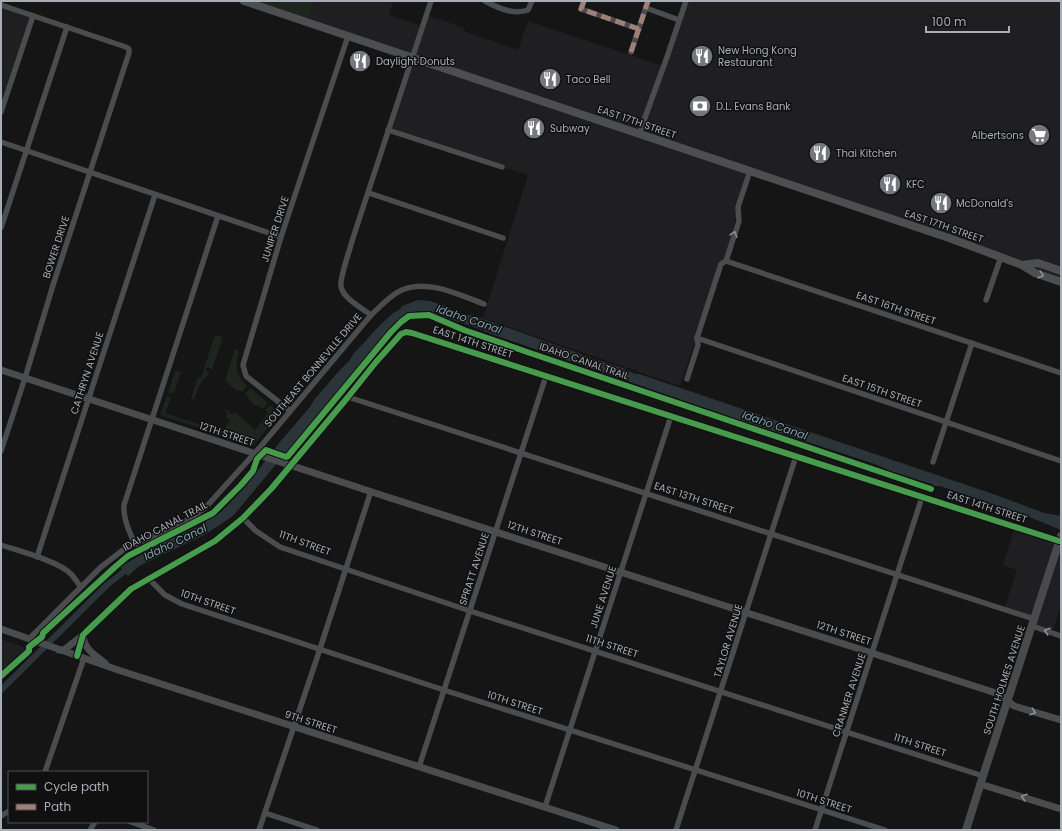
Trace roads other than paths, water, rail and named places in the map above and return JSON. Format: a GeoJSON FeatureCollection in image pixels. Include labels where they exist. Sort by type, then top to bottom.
{"type":"FeatureCollection","features":[{"type":"Feature","properties":{"kind":"main road","name":"EAST 17TH STREET"},"geometry":{"type":"LineString","coordinates":[[244,1],[944,236],[1022,265],[1034,273],[1061,282]]}},
{"type":"Feature","properties":{"kind":"main road","name":"EAST 17TH STREET"},"geometry":{"type":"LineString","coordinates":[[1022,265],[1038,263],[1061,271]]}},
{"type":"Feature","properties":{"kind":"main road","name":"SOUTH HOLMES AVENUE"},"geometry":{"type":"LineString","coordinates":[[966,830],[1007,700],[1060,542]]}},
{"type":"Feature","properties":{"kind":"street"},"geometry":{"type":"LineString","coordinates":[[370,316],[347,297],[341,287],[342,279],[352,241],[369,193],[430,1]]}},
{"type":"Feature","properties":{"kind":"street"},"geometry":{"type":"LineString","coordinates":[[485,1],[512,12],[521,12],[528,10],[532,1]]}},
{"type":"Feature","properties":{"kind":"street"},"geometry":{"type":"LineString","coordinates":[[584,1],[581,9],[639,29]]}},
{"type":"Feature","properties":{"kind":"street"},"geometry":{"type":"LineString","coordinates":[[632,52],[648,1]]}},
{"type":"Feature","properties":{"kind":"street"},"geometry":{"type":"LineString","coordinates":[[639,134],[686,1]]}},
{"type":"Feature","properties":{"kind":"street"},"geometry":{"type":"LineString","coordinates":[[1,5],[67,27],[1,228]]}},
{"type":"Feature","properties":{"kind":"street"},"geometry":{"type":"LineString","coordinates":[[646,8],[680,20]]}},
{"type":"Feature","properties":{"kind":"street"},"geometry":{"type":"LineString","coordinates":[[1,112],[33,16]]}},
{"type":"Feature","properties":{"kind":"street","name":"BOWER DRIVE"},"geometry":{"type":"LineString","coordinates":[[1,451],[54,282],[130,53],[128,49],[67,27]]}},
{"type":"Feature","properties":{"kind":"street","name":"JUNIPER DRIVE"},"geometry":{"type":"LineString","coordinates":[[290,411],[246,376],[243,365],[281,237],[348,36]]}},
{"type":"Feature","properties":{"kind":"street"},"geometry":{"type":"LineString","coordinates":[[388,130],[502,167]]}},
{"type":"Feature","properties":{"kind":"street"},"geometry":{"type":"LineString","coordinates":[[1,142],[281,237]]}},
{"type":"Feature","properties":{"kind":"street"},"geometry":{"type":"LineString","coordinates":[[687,379],[698,345],[697,338],[721,264],[726,261],[739,220],[738,207],[750,171]]}},
{"type":"Feature","properties":{"kind":"street"},"geometry":{"type":"LineString","coordinates":[[369,193],[503,238]]}},
{"type":"Feature","properties":{"kind":"street","name":"CATHRYN AVENUE"},"geometry":{"type":"LineString","coordinates":[[36,557],[155,195]]}},
{"type":"Feature","properties":{"kind":"street"},"geometry":{"type":"LineString","coordinates":[[135,544],[127,525],[124,505],[218,216]]}},
{"type":"Feature","properties":{"kind":"street"},"geometry":{"type":"LineString","coordinates":[[986,300],[1001,257]]}},
{"type":"Feature","properties":{"kind":"street","name":"EAST 16TH STREET"},"geometry":{"type":"LineString","coordinates":[[726,261],[1061,373]]}},
{"type":"Feature","properties":{"kind":"street","name":"SOUTHEAST BONNEVILLE DRIVE"},"geometry":{"type":"LineString","coordinates":[[29,639],[80,586],[123,550],[164,532],[199,513],[220,493],[370,316],[399,292],[414,287],[425,286],[436,288],[484,304]]}},
{"type":"Feature","properties":{"kind":"street","name":"EAST 14TH STREET"},"geometry":{"type":"LineString","coordinates":[[348,397],[401,334],[406,332],[412,333],[1060,542]]}},
{"type":"Feature","properties":{"kind":"street","name":"EAST 15TH STREET"},"geometry":{"type":"LineString","coordinates":[[697,338],[1061,461]]}},
{"type":"Feature","properties":{"kind":"street"},"geometry":{"type":"LineString","coordinates":[[933,462],[972,344]]}},
{"type":"Feature","properties":{"kind":"street","name":"12TH STREET"},"geometry":{"type":"LineString","coordinates":[[1,370],[999,694],[1015,706],[1061,720]]}},
{"type":"Feature","properties":{"kind":"street","name":"SPRATT AVENUE"},"geometry":{"type":"LineString","coordinates":[[419,767],[546,376]]}},
{"type":"Feature","properties":{"kind":"street"},"geometry":{"type":"LineString","coordinates":[[59,650],[64,650],[83,635],[130,589],[215,541],[243,518],[348,397]]}},
{"type":"Feature","properties":{"kind":"street","name":"EAST 13TH STREET"},"geometry":{"type":"LineString","coordinates":[[348,397],[772,533],[1033,622],[1061,636]]}},
{"type":"Feature","properties":{"kind":"street","name":"JUNE AVENUE"},"geometry":{"type":"LineString","coordinates":[[545,807],[671,416]]}},
{"type":"Feature","properties":{"kind":"street","name":"TAYLOR AVENUE"},"geometry":{"type":"LineString","coordinates":[[676,830],[796,456]]}},
{"type":"Feature","properties":{"kind":"street"},"geometry":{"type":"LineString","coordinates":[[259,830],[371,491]]}},
{"type":"Feature","properties":{"kind":"street","name":"CRANMER AVENUE"},"geometry":{"type":"LineString","coordinates":[[815,830],[922,497]]}},
{"type":"Feature","properties":{"kind":"street","name":"11TH STREET"},"geometry":{"type":"LineString","coordinates":[[243,518],[256,531],[280,546],[470,611],[846,732],[1061,809]]}},
{"type":"Feature","properties":{"kind":"street"},"geometry":{"type":"LineString","coordinates":[[1,545],[52,563],[70,573],[80,586]]}},
{"type":"Feature","properties":{"kind":"street","name":"10TH STREET"},"geometry":{"type":"LineString","coordinates":[[148,578],[165,595],[182,604],[444,690],[885,830]]}},
{"type":"Feature","properties":{"kind":"street","name":"9TH STREET"},"geometry":{"type":"LineString","coordinates":[[1,629],[110,667],[615,830]]}},
{"type":"Feature","properties":{"kind":"street"},"geometry":{"type":"LineString","coordinates":[[45,771],[80,657],[83,635]]}},
{"type":"Feature","properties":{"kind":"street"},"geometry":{"type":"LineString","coordinates":[[83,635],[83,642],[86,646],[110,667]]}},
{"type":"Feature","properties":{"kind":"street"},"geometry":{"type":"LineString","coordinates":[[265,813],[317,830]]}},
{"type":"Feature","properties":{"kind":"street"},"geometry":{"type":"LineString","coordinates":[[134,823],[154,830]]}},
{"type":"Feature","properties":{"kind":"water","name":"Idaho Canal"},"geometry":{"type":"Polygon","coordinates":[[[418,300],[430,301],[448,307],[455,312],[478,317],[623,368],[635,374],[639,374],[993,494],[1044,513],[1061,516],[1061,530],[1027,516],[737,419],[460,322],[433,313],[419,311],[404,316],[396,322],[233,516],[206,534],[139,566],[128,576],[120,567],[158,545],[201,525],[222,511],[245,487],[279,443],[310,407],[314,400],[376,329],[402,306],[418,300]]]}},
{"type":"Feature","properties":{"kind":"waterway","name":"Idaho Canal"},"geometry":{"type":"LineString","coordinates":[[1,690],[108,584],[130,567]]}},
{"type":"Feature","properties":{"kind":"place","name":"New Hong Kong Restaurant"},"geometry":{"type":"Point","coordinates":[702,56]}},
{"type":"Feature","properties":{"kind":"place","name":"Daylight Donuts"},"geometry":{"type":"Point","coordinates":[360,61]}},
{"type":"Feature","properties":{"kind":"place","name":"Taco Bell"},"geometry":{"type":"Point","coordinates":[550,79]}},
{"type":"Feature","properties":{"kind":"place","name":"D.L. Evans Bank"},"geometry":{"type":"Point","coordinates":[700,106]}},
{"type":"Feature","properties":{"kind":"place","name":"Subway"},"geometry":{"type":"Point","coordinates":[534,128]}},
{"type":"Feature","properties":{"kind":"place","name":"Albertsons"},"geometry":{"type":"Point","coordinates":[1039,135]}},
{"type":"Feature","properties":{"kind":"place","name":"Thai Kitchen"},"geometry":{"type":"Point","coordinates":[820,153]}},
{"type":"Feature","properties":{"kind":"place","name":"KFC"},"geometry":{"type":"Point","coordinates":[890,184]}},
{"type":"Feature","properties":{"kind":"place","name":"McDonald's"},"geometry":{"type":"Point","coordinates":[941,203]}}]}
